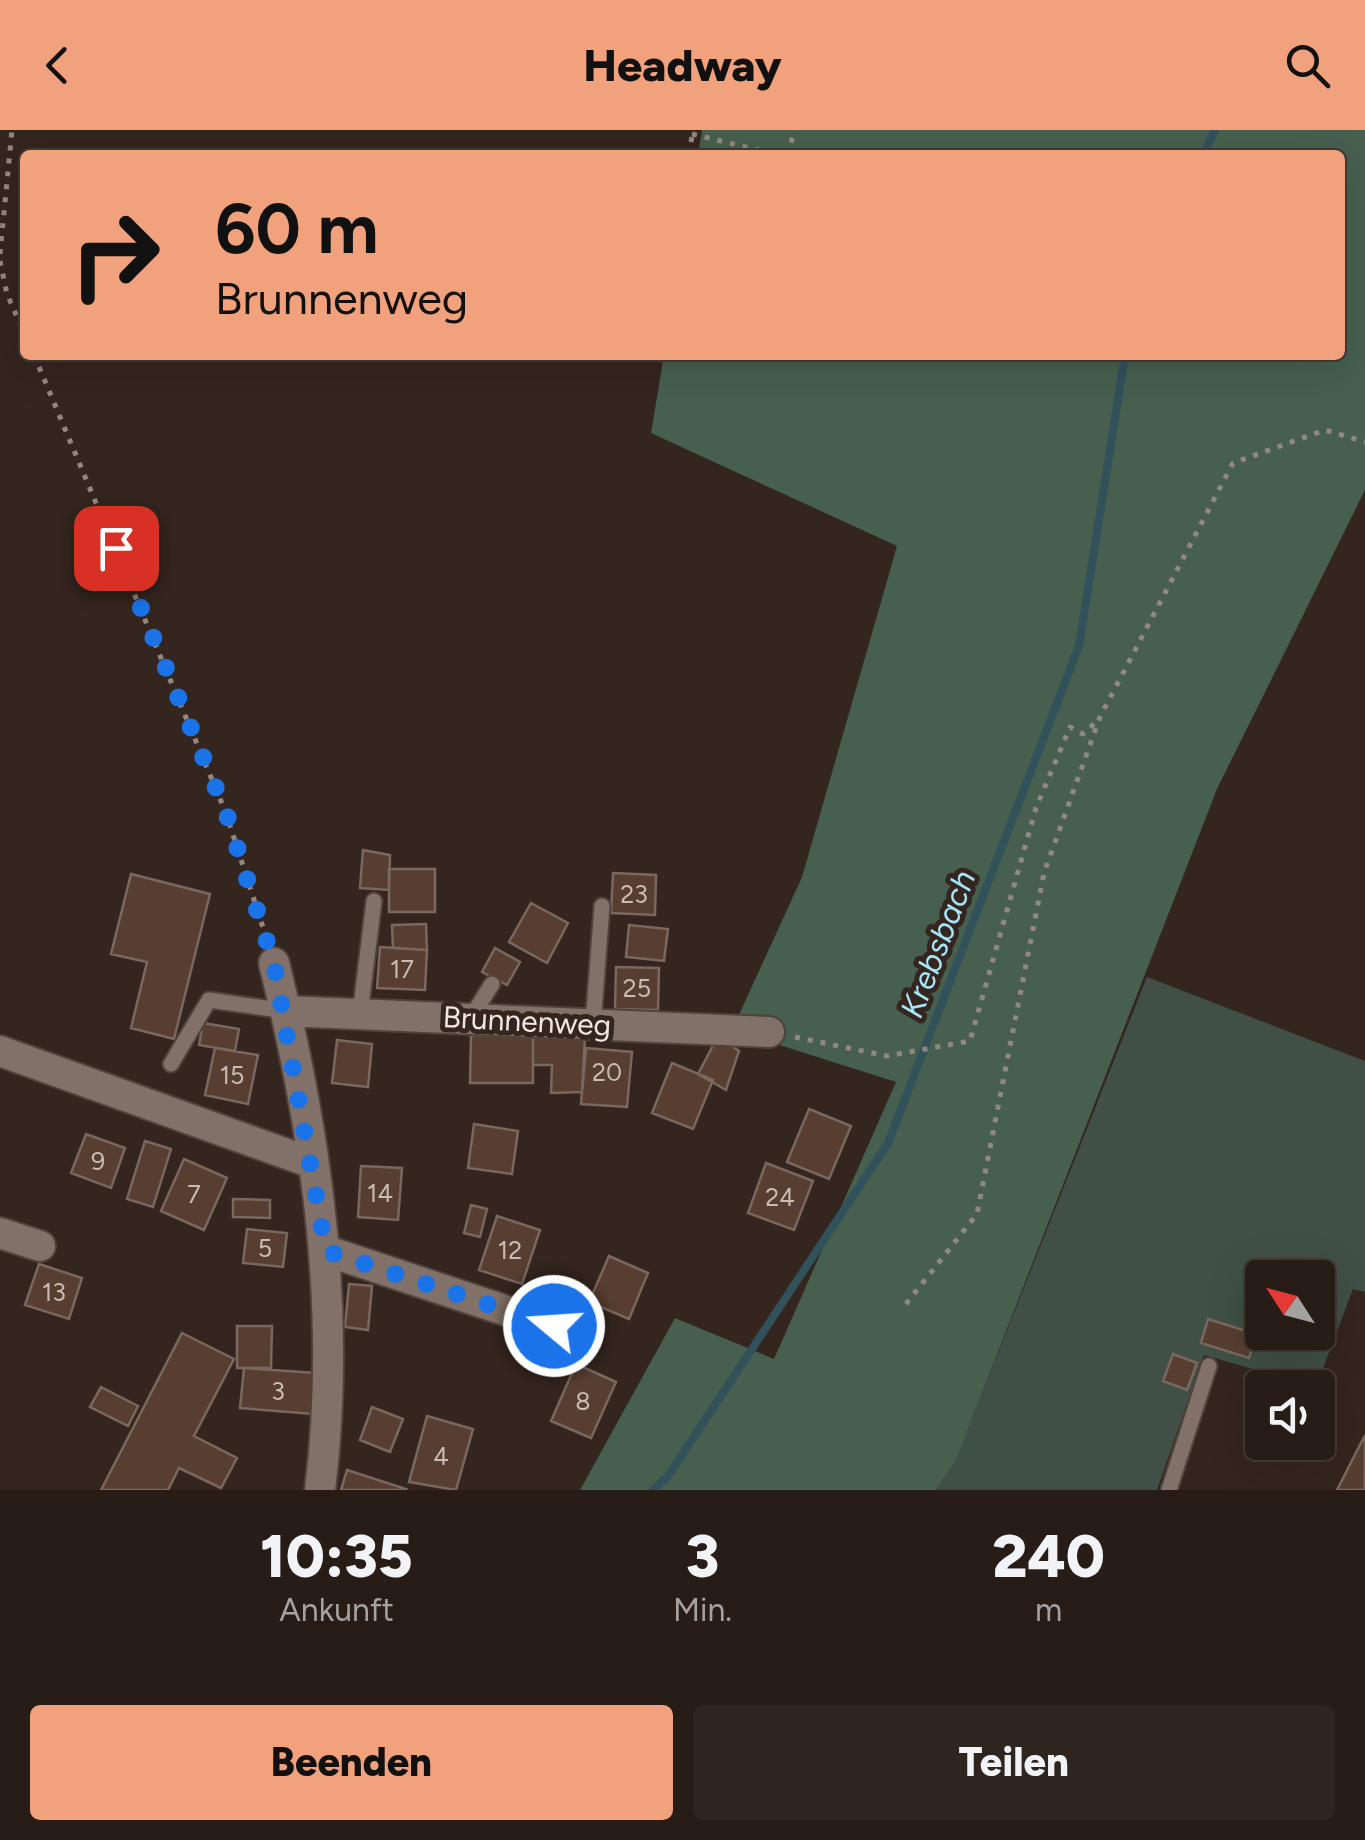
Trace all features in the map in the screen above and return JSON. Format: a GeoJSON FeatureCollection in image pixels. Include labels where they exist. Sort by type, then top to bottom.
{"type":"FeatureCollection","features":[{"type":"Feature","properties":{"kind":"street"},"geometry":{"type":"LineString","coordinates":[[274,964],[286,1010],[326,1251],[329,1356],[320,1490]]}},
{"type":"Feature","properties":{"kind":"street","name":"Brunnenweg"},"geometry":{"type":"LineString","coordinates":[[286,1010],[768,1032]]}},
{"type":"Feature","properties":{"kind":"street"},"geometry":{"type":"LineString","coordinates":[[0,1051],[312,1163]]}},
{"type":"Feature","properties":{"kind":"street"},"geometry":{"type":"LineString","coordinates":[[0,1233],[40,1246]]}},
{"type":"Feature","properties":{"kind":"street"},"geometry":{"type":"LineString","coordinates":[[326,1251],[554,1326]]}},
{"type":"Feature","properties":{"kind":"lane"},"geometry":{"type":"LineString","coordinates":[[360,1014],[374,902]]}},
{"type":"Feature","properties":{"kind":"lane"},"geometry":{"type":"LineString","coordinates":[[593,1024],[602,906]]}},
{"type":"Feature","properties":{"kind":"lane"},"geometry":{"type":"LineString","coordinates":[[470,1019],[492,984]]}},
{"type":"Feature","properties":{"kind":"lane"},"geometry":{"type":"LineString","coordinates":[[171,1064],[208,1000],[286,1010]]}},
{"type":"Feature","properties":{"kind":"lane"},"geometry":{"type":"LineString","coordinates":[[1168,1490],[1209,1366]]}},
{"type":"Feature","properties":{"kind":"path"},"geometry":{"type":"LineString","coordinates":[[12,130],[0,258],[7,294],[20,324]]}},
{"type":"Feature","properties":{"kind":"path"},"geometry":{"type":"LineString","coordinates":[[693,132],[760,150]]}},
{"type":"Feature","properties":{"kind":"path"},"geometry":{"type":"LineString","coordinates":[[36,360],[226,812],[274,964]]}},
{"type":"Feature","properties":{"kind":"path"},"geometry":{"type":"LineString","coordinates":[[906,1304],[977,1214],[1044,874],[1100,718],[1233,462],[1326,430],[1365,442]]}},
{"type":"Feature","properties":{"kind":"path"},"geometry":{"type":"LineString","coordinates":[[768,1032],[888,1056],[970,1041],[1036,808],[1070,728],[1083,734],[1100,718]]}},
{"type":"Feature","properties":{"kind":"green space"},"geometry":{"type":"Polygon","coordinates":[[[702,130],[1365,130],[1365,490],[1217,789],[956,1460],[936,1490],[580,1490],[675,1318],[774,1359],[896,1082],[732,1030],[802,877],[897,546],[651,433],[663,360],[1345,360],[1345,150],[699,150],[702,130]]]}},
{"type":"Feature","properties":{"kind":"green space"},"geometry":{"type":"Polygon","coordinates":[[[1147,977],[1365,1061],[1365,1292],[1353,1289],[1335,1337],[1335,1260],[1245,1260],[1245,1350],[1330,1350],[1322,1370],[1256,1370],[1204,1355],[1157,1490],[936,1490],[956,1459],[1147,977]]]}},
{"type":"Feature","properties":{"kind":"building"},"geometry":{"type":"Polygon","coordinates":[[[363,850],[390,855],[389,890],[360,888],[363,850]]]}},
{"type":"Feature","properties":{"kind":"building"},"geometry":{"type":"Polygon","coordinates":[[[389,869],[435,869],[435,912],[389,912],[389,869]]]}},
{"type":"Feature","properties":{"kind":"building"},"geometry":{"type":"Polygon","coordinates":[[[613,873],[656,875],[655,915],[611,913],[613,873]]]}},
{"type":"Feature","properties":{"kind":"building"},"geometry":{"type":"Polygon","coordinates":[[[131,874],[210,894],[174,1039],[131,1028],[147,962],[111,954],[131,874]]]}},
{"type":"Feature","properties":{"kind":"building"},"geometry":{"type":"Polygon","coordinates":[[[531,903],[568,923],[547,963],[509,942],[531,903]]]}},
{"type":"Feature","properties":{"kind":"building"},"geometry":{"type":"Polygon","coordinates":[[[426,924],[427,950],[393,948],[392,925],[426,924]]]}},
{"type":"Feature","properties":{"kind":"building"},"geometry":{"type":"Polygon","coordinates":[[[629,925],[668,929],[664,961],[626,957],[629,925]]]}},
{"type":"Feature","properties":{"kind":"building"},"geometry":{"type":"Polygon","coordinates":[[[380,947],[427,950],[425,990],[377,988],[380,947]]]}},
{"type":"Feature","properties":{"kind":"building"},"geometry":{"type":"Polygon","coordinates":[[[495,948],[520,962],[507,985],[482,972],[495,948]]]}},
{"type":"Feature","properties":{"kind":"building"},"geometry":{"type":"Polygon","coordinates":[[[616,967],[659,968],[658,1010],[615,1009],[616,967]]]}},
{"type":"Feature","properties":{"kind":"building"},"geometry":{"type":"Polygon","coordinates":[[[203,1023],[239,1029],[235,1051],[199,1045],[203,1023]]]}},
{"type":"Feature","properties":{"kind":"building"},"geometry":{"type":"Polygon","coordinates":[[[471,1035],[533,1036],[533,1083],[470,1083],[471,1035]]]}},
{"type":"Feature","properties":{"kind":"building"},"geometry":{"type":"Polygon","coordinates":[[[533,1036],[585,1036],[582,1092],[551,1093],[552,1065],[533,1065],[533,1036]]]}},
{"type":"Feature","properties":{"kind":"building"},"geometry":{"type":"Polygon","coordinates":[[[718,1036],[739,1051],[726,1090],[698,1074],[718,1036]]]}},
{"type":"Feature","properties":{"kind":"building"},"geometry":{"type":"Polygon","coordinates":[[[337,1040],[372,1044],[368,1087],[332,1083],[337,1040]]]}},
{"type":"Feature","properties":{"kind":"building"},"geometry":{"type":"Polygon","coordinates":[[[215,1048],[258,1055],[248,1104],[205,1095],[215,1048]]]}},
{"type":"Feature","properties":{"kind":"building"},"geometry":{"type":"Polygon","coordinates":[[[586,1048],[632,1052],[627,1107],[581,1104],[586,1048]]]}},
{"type":"Feature","properties":{"kind":"building"},"geometry":{"type":"Polygon","coordinates":[[[672,1063],[713,1080],[693,1129],[652,1113],[672,1063]]]}},
{"type":"Feature","properties":{"kind":"building"},"geometry":{"type":"Polygon","coordinates":[[[809,1109],[851,1126],[829,1179],[787,1162],[809,1109]]]}},
{"type":"Feature","properties":{"kind":"building"},"geometry":{"type":"Polygon","coordinates":[[[474,1124],[518,1131],[512,1174],[468,1168],[474,1124]]]}},
{"type":"Feature","properties":{"kind":"building"},"geometry":{"type":"Polygon","coordinates":[[[86,1134],[125,1148],[111,1188],[71,1173],[86,1134]]]}},
{"type":"Feature","properties":{"kind":"building"},"geometry":{"type":"Polygon","coordinates":[[[145,1141],[171,1149],[153,1207],[127,1199],[145,1141]]]}},
{"type":"Feature","properties":{"kind":"building"},"geometry":{"type":"Polygon","coordinates":[[[184,1159],[227,1178],[204,1230],[161,1211],[184,1159]]]}},
{"type":"Feature","properties":{"kind":"building"},"geometry":{"type":"Polygon","coordinates":[[[766,1163],[813,1181],[794,1230],[748,1213],[766,1163]]]}},
{"type":"Feature","properties":{"kind":"building"},"geometry":{"type":"Polygon","coordinates":[[[361,1166],[402,1168],[398,1220],[358,1217],[361,1166]]]}},
{"type":"Feature","properties":{"kind":"building"},"geometry":{"type":"Polygon","coordinates":[[[233,1199],[270,1200],[270,1218],[233,1217],[233,1199]]]}},
{"type":"Feature","properties":{"kind":"building"},"geometry":{"type":"Polygon","coordinates":[[[471,1205],[487,1209],[480,1237],[464,1233],[471,1205]]]}},
{"type":"Feature","properties":{"kind":"building"},"geometry":{"type":"Polygon","coordinates":[[[497,1216],[540,1230],[522,1284],[479,1270],[497,1216]]]}},
{"type":"Feature","properties":{"kind":"building"},"geometry":{"type":"Polygon","coordinates":[[[247,1229],[287,1233],[283,1267],[243,1263],[247,1229]]]}},
{"type":"Feature","properties":{"kind":"building"},"geometry":{"type":"Polygon","coordinates":[[[609,1256],[648,1273],[629,1319],[589,1302],[609,1256]]]}},
{"type":"Feature","properties":{"kind":"building"},"geometry":{"type":"Polygon","coordinates":[[[39,1264],[82,1278],[69,1319],[25,1305],[39,1264]]]}},
{"type":"Feature","properties":{"kind":"building"},"geometry":{"type":"Polygon","coordinates":[[[349,1284],[372,1286],[368,1330],[345,1327],[349,1284]]]}},
{"type":"Feature","properties":{"kind":"building"},"geometry":{"type":"Polygon","coordinates":[[[1208,1319],[1245,1331],[1245,1350],[1251,1350],[1249,1358],[1201,1343],[1208,1319]]]}},
{"type":"Feature","properties":{"kind":"building"},"geometry":{"type":"Polygon","coordinates":[[[237,1326],[272,1326],[271,1368],[237,1368],[237,1326]]]}},
{"type":"Feature","properties":{"kind":"building"},"geometry":{"type":"Polygon","coordinates":[[[182,1333],[234,1359],[194,1436],[237,1458],[221,1488],[179,1468],[168,1490],[101,1490],[182,1333]]]}},
{"type":"Feature","properties":{"kind":"building"},"geometry":{"type":"Polygon","coordinates":[[[1173,1354],[1197,1363],[1187,1390],[1163,1381],[1173,1354]]]}},
{"type":"Feature","properties":{"kind":"building"},"geometry":{"type":"Polygon","coordinates":[[[576,1364],[616,1382],[591,1438],[551,1421],[576,1364]]]}},
{"type":"Feature","properties":{"kind":"building"},"geometry":{"type":"Polygon","coordinates":[[[244,1368],[316,1373],[313,1414],[240,1408],[244,1368]]]}},
{"type":"Feature","properties":{"kind":"building"},"geometry":{"type":"Polygon","coordinates":[[[101,1387],[138,1406],[128,1426],[90,1407],[101,1387]]]}},
{"type":"Feature","properties":{"kind":"building"},"geometry":{"type":"Polygon","coordinates":[[[372,1407],[403,1419],[390,1452],[360,1440],[372,1407]]]}},
{"type":"Feature","properties":{"kind":"building"},"geometry":{"type":"Polygon","coordinates":[[[427,1416],[473,1429],[456,1490],[409,1482],[427,1416]]]}},
{"type":"Feature","properties":{"kind":"building"},"geometry":{"type":"Polygon","coordinates":[[[1365,1435],[1365,1490],[1337,1490],[1365,1435]]]}},
{"type":"Feature","properties":{"kind":"building"},"geometry":{"type":"Polygon","coordinates":[[[347,1470],[406,1489],[341,1490],[347,1470]]]}},
{"type":"Feature","properties":{"kind":"waterway","name":"Krebsbach"},"geometry":{"type":"LineString","coordinates":[[1205,150],[1215,130]]}},
{"type":"Feature","properties":{"kind":"waterway","name":"Krebsbach"},"geometry":{"type":"LineString","coordinates":[[653,1490],[668,1476],[888,1143],[1079,646],[1124,360]]}},
{"type":"Feature","properties":{"kind":"route"},"geometry":{"type":"LineString","coordinates":[[116,548],[226,812],[274,964],[286,1010],[326,1251],[554,1326]]}}]}
